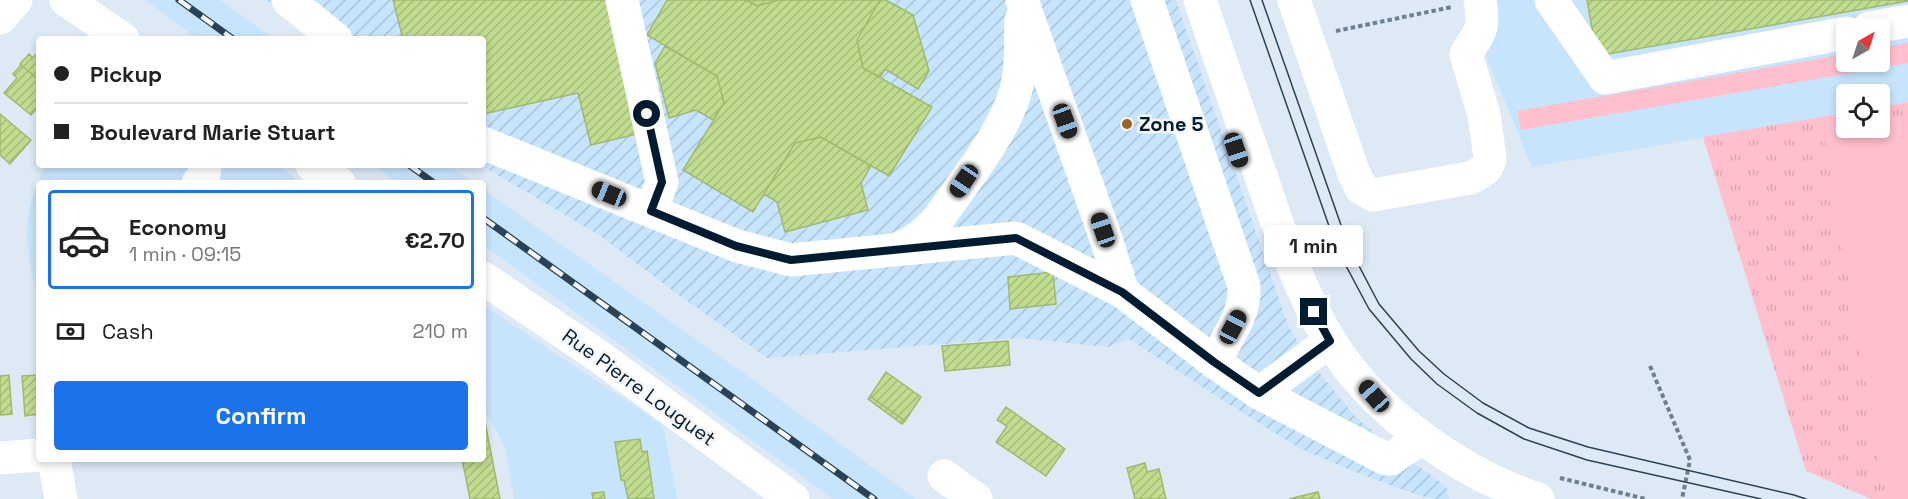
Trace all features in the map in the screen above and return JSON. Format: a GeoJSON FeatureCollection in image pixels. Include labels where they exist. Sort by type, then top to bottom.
{"type":"FeatureCollection","features":[{"type":"Feature","properties":{"kind":"main road"},"geometry":{"type":"LineString","coordinates":[[0,18],[16,0]]}},
{"type":"Feature","properties":{"kind":"main road"},"geometry":{"type":"LineString","coordinates":[[66,0],[119,36]]}},
{"type":"Feature","properties":{"kind":"main road"},"geometry":{"type":"LineString","coordinates":[[288,0],[332,36]]}},
{"type":"Feature","properties":{"kind":"main road"},"geometry":{"type":"LineString","coordinates":[[622,0],[662,182],[651,211]]}},
{"type":"Feature","properties":{"kind":"main road"},"geometry":{"type":"LineString","coordinates":[[887,250],[906,245],[927,232],[939,218],[1003,123],[1016,92],[1020,65],[1022,0]]}},
{"type":"Feature","properties":{"kind":"main road"},"geometry":{"type":"LineString","coordinates":[[1022,0],[1103,230],[1122,292]]}},
{"type":"Feature","properties":{"kind":"main road"},"geometry":{"type":"LineString","coordinates":[[1147,0],[1244,286],[1243,309],[1214,362]]}},
{"type":"Feature","properties":{"kind":"main road"},"geometry":{"type":"LineString","coordinates":[[1185,0],[1288,295],[1365,405],[1399,437],[1462,481],[1496,499]]}},
{"type":"Feature","properties":{"kind":"main road"},"geometry":{"type":"LineString","coordinates":[[1200,0],[1287,252],[1324,345],[1414,433],[1448,455],[1489,478],[1548,488]]}},
{"type":"Feature","properties":{"kind":"main road"},"geometry":{"type":"LineString","coordinates":[[1294,0],[1353,171],[1361,188],[1372,195],[1470,178],[1484,171],[1489,164],[1484,115],[1466,54],[1480,31],[1483,20],[1480,1]]}},
{"type":"Feature","properties":{"kind":"main road"},"geometry":{"type":"LineString","coordinates":[[1551,0],[1605,78],[1836,35]]}},
{"type":"Feature","properties":{"kind":"main road"},"geometry":{"type":"LineString","coordinates":[[1890,24],[1908,21]]}},
{"type":"Feature","properties":{"kind":"main road"},"geometry":{"type":"LineString","coordinates":[[486,144],[736,246],[791,260],[1016,238],[1122,292],[1259,393],[1386,459],[1391,459],[1411,445]]}},
{"type":"Feature","properties":{"kind":"main road"},"geometry":{"type":"LineString","coordinates":[[316,168],[334,180]]}},
{"type":"Feature","properties":{"kind":"main road","name":"Rue Pierre Louguet"},"geometry":{"type":"LineString","coordinates":[[486,280],[597,355],[794,499]]}},
{"type":"Feature","properties":{"kind":"main road"},"geometry":{"type":"LineString","coordinates":[[1259,393],[1324,345]]}},
{"type":"Feature","properties":{"kind":"main road"},"geometry":{"type":"LineString","coordinates":[[0,458],[36,455]]}},
{"type":"Feature","properties":{"kind":"main road"},"geometry":{"type":"LineString","coordinates":[[55,462],[61,499]]}},
{"type":"Feature","properties":{"kind":"main road"},"geometry":{"type":"LineString","coordinates":[[944,476],[976,499]]}},
{"type":"Feature","properties":{"kind":"path"},"geometry":{"type":"LineString","coordinates":[[1328,29],[1336,31],[1480,1]]}},
{"type":"Feature","properties":{"kind":"path"},"geometry":{"type":"LineString","coordinates":[[1650,366],[1690,460],[1682,499]]}},
{"type":"Feature","properties":{"kind":"path"},"geometry":{"type":"LineString","coordinates":[[1548,488],[1646,499]]}},
{"type":"Feature","properties":{"kind":"shaded area"},"geometry":{"type":"Polygon","coordinates":[[[145,0],[220,0],[270,36],[194,36],[145,0]]]}},
{"type":"Feature","properties":{"kind":"shaded area"},"geometry":{"type":"Polygon","coordinates":[[[266,0],[1176,0],[1288,325],[1307,358],[1354,415],[1388,445],[1446,486],[1449,499],[1432,499],[1412,493],[1299,448],[1129,339],[1108,347],[1018,338],[767,358],[599,235],[486,168],[486,36],[313,36],[266,0]]]}},
{"type":"Feature","properties":{"kind":"shaded area"},"geometry":{"type":"Polygon","coordinates":[[[1463,0],[1908,0],[1908,102],[1890,105],[1890,84],[1836,84],[1836,115],[1532,167],[1463,0]]]}},
{"type":"Feature","properties":{"kind":"shaded area"},"geometry":{"type":"Polygon","coordinates":[[[45,168],[280,168],[298,180],[39,180],[45,168]]]}},
{"type":"Feature","properties":{"kind":"shaded area"},"geometry":{"type":"Polygon","coordinates":[[[377,168],[453,168],[470,180],[393,180],[377,168]]]}},
{"type":"Feature","properties":{"kind":"shaded area"},"geometry":{"type":"Polygon","coordinates":[[[36,187],[36,288],[31,271],[26,233],[30,205],[36,187]]]}},
{"type":"Feature","properties":{"kind":"shaded area"},"geometry":{"type":"Polygon","coordinates":[[[486,191],[759,384],[916,499],[833,499],[486,247],[486,191]]]}},
{"type":"Feature","properties":{"kind":"shaded area"},"geometry":{"type":"Polygon","coordinates":[[[486,307],[663,425],[677,499],[514,499],[505,447],[486,412],[486,307]]]}},
{"type":"Feature","properties":{"kind":"green space"},"geometry":{"type":"Polygon","coordinates":[[[1908,43],[1908,63],[1890,66],[1890,46],[1908,43]]]}},
{"type":"Feature","properties":{"kind":"green space"},"geometry":{"type":"Polygon","coordinates":[[[1836,56],[1836,72],[1856,72],[1521,130],[1517,111],[1836,56]]]}},
{"type":"Feature","properties":{"kind":"green space"},"geometry":{"type":"Polygon","coordinates":[[[1908,102],[1908,499],[1871,499],[1806,471],[1703,137],[1836,115],[1836,138],[1890,138],[1890,105],[1908,102]]]}},
{"type":"Feature","properties":{"kind":"green space"},"geometry":{"type":"Polygon","coordinates":[[[1908,121],[1908,499],[1903,499],[1883,485],[1824,134],[1836,132],[1836,138],[1890,138],[1890,124],[1908,121]]]}},
{"type":"Feature","properties":{"kind":"building"},"geometry":{"type":"Polygon","coordinates":[[[393,0],[607,0],[637,134],[591,145],[578,93],[486,113],[486,36],[402,36],[393,0]]]}},
{"type":"Feature","properties":{"kind":"building"},"geometry":{"type":"Polygon","coordinates":[[[667,0],[746,0],[757,6],[779,0],[880,0],[857,40],[863,68],[932,107],[889,176],[821,137],[795,143],[753,212],[683,170],[724,103],[717,76],[647,35],[667,0]]]}},
{"type":"Feature","properties":{"kind":"building"},"geometry":{"type":"Polygon","coordinates":[[[746,0],[779,0],[757,6],[746,0]]]}},
{"type":"Feature","properties":{"kind":"building"},"geometry":{"type":"Polygon","coordinates":[[[880,0],[886,0],[913,15],[929,71],[918,89],[885,69],[880,77],[863,68],[857,40],[880,0]]]}},
{"type":"Feature","properties":{"kind":"building"},"geometry":{"type":"Polygon","coordinates":[[[1587,0],[1908,0],[1908,1],[1597,56],[1587,0]]]}},
{"type":"Feature","properties":{"kind":"building"},"geometry":{"type":"Polygon","coordinates":[[[665,46],[717,76],[724,103],[713,120],[696,110],[669,118],[655,63],[665,46]]]}},
{"type":"Feature","properties":{"kind":"building"},"geometry":{"type":"Polygon","coordinates":[[[29,54],[33,58],[36,54],[36,77],[20,64],[29,54]]]}},
{"type":"Feature","properties":{"kind":"building"},"geometry":{"type":"Polygon","coordinates":[[[21,65],[36,78],[36,109],[31,115],[4,93],[17,78],[13,74],[21,65]]]}},
{"type":"Feature","properties":{"kind":"building"},"geometry":{"type":"Polygon","coordinates":[[[0,114],[31,140],[10,164],[0,155],[0,114]]]}},
{"type":"Feature","properties":{"kind":"building"},"geometry":{"type":"Polygon","coordinates":[[[821,137],[871,166],[861,183],[868,210],[785,232],[777,202],[764,194],[795,143],[821,137]]]}},
{"type":"Feature","properties":{"kind":"building"},"geometry":{"type":"Polygon","coordinates":[[[1053,272],[1056,304],[1010,309],[1008,277],[1053,272]]]}},
{"type":"Feature","properties":{"kind":"building"},"geometry":{"type":"Polygon","coordinates":[[[1008,341],[1010,365],[945,371],[942,346],[1008,341]]]}},
{"type":"Feature","properties":{"kind":"building"},"geometry":{"type":"Polygon","coordinates":[[[886,372],[921,397],[905,421],[870,396],[886,372]]]}},
{"type":"Feature","properties":{"kind":"building"},"geometry":{"type":"Polygon","coordinates":[[[9,375],[12,414],[0,415],[0,376],[9,375]]]}},
{"type":"Feature","properties":{"kind":"building"},"geometry":{"type":"Polygon","coordinates":[[[36,375],[36,414],[25,416],[22,376],[36,375]]]}},
{"type":"Feature","properties":{"kind":"building"},"geometry":{"type":"Polygon","coordinates":[[[870,396],[905,421],[902,424],[868,399],[870,396]]]}},
{"type":"Feature","properties":{"kind":"building"},"geometry":{"type":"Polygon","coordinates":[[[1006,407],[1065,449],[1046,476],[996,442],[1007,426],[997,420],[1006,407]]]}},
{"type":"Feature","properties":{"kind":"building"},"geometry":{"type":"Polygon","coordinates":[[[486,427],[500,499],[470,499],[463,462],[486,462],[486,427]]]}},
{"type":"Feature","properties":{"kind":"building"},"geometry":{"type":"Polygon","coordinates":[[[640,439],[642,452],[647,451],[654,498],[628,499],[624,480],[621,480],[615,442],[640,439]]]}},
{"type":"Feature","properties":{"kind":"building"},"geometry":{"type":"Polygon","coordinates":[[[1145,463],[1147,472],[1159,469],[1166,499],[1135,499],[1127,468],[1145,463]]]}},
{"type":"Feature","properties":{"kind":"building"},"geometry":{"type":"Polygon","coordinates":[[[604,492],[605,499],[593,499],[592,493],[604,492]]]}},
{"type":"Feature","properties":{"kind":"building"},"geometry":{"type":"Polygon","coordinates":[[[1318,492],[1320,499],[1289,499],[1318,492]]]}},
{"type":"Feature","properties":{"kind":"tram line"},"geometry":{"type":"LineString","coordinates":[[1250,0],[1337,249],[1369,309],[1411,359],[1437,384],[1477,413],[1524,439],[1587,460],[1761,499]]}},
{"type":"Feature","properties":{"kind":"tram line"},"geometry":{"type":"LineString","coordinates":[[1262,0],[1348,245],[1379,304],[1419,351],[1444,374],[1483,403],[1529,428],[1588,447],[1806,499]]}},
{"type":"Feature","properties":{"kind":"railway"},"geometry":{"type":"LineString","coordinates":[[179,0],[229,36]]}},
{"type":"Feature","properties":{"kind":"railway"},"geometry":{"type":"LineString","coordinates":[[413,168],[430,180]]}},
{"type":"Feature","properties":{"kind":"railway"},"geometry":{"type":"LineString","coordinates":[[486,220],[874,499]]}},
{"type":"Feature","properties":{"kind":"place","name":"Zone 5"},"geometry":{"type":"Point","coordinates":[1127,124]}},
{"type":"Feature","properties":{"kind":"route"},"geometry":{"type":"LineString","coordinates":[[647,114],[662,182],[651,211],[736,246],[791,260],[1016,238],[1122,292],[1259,393],[1330,341],[1314,312]]}}]}
